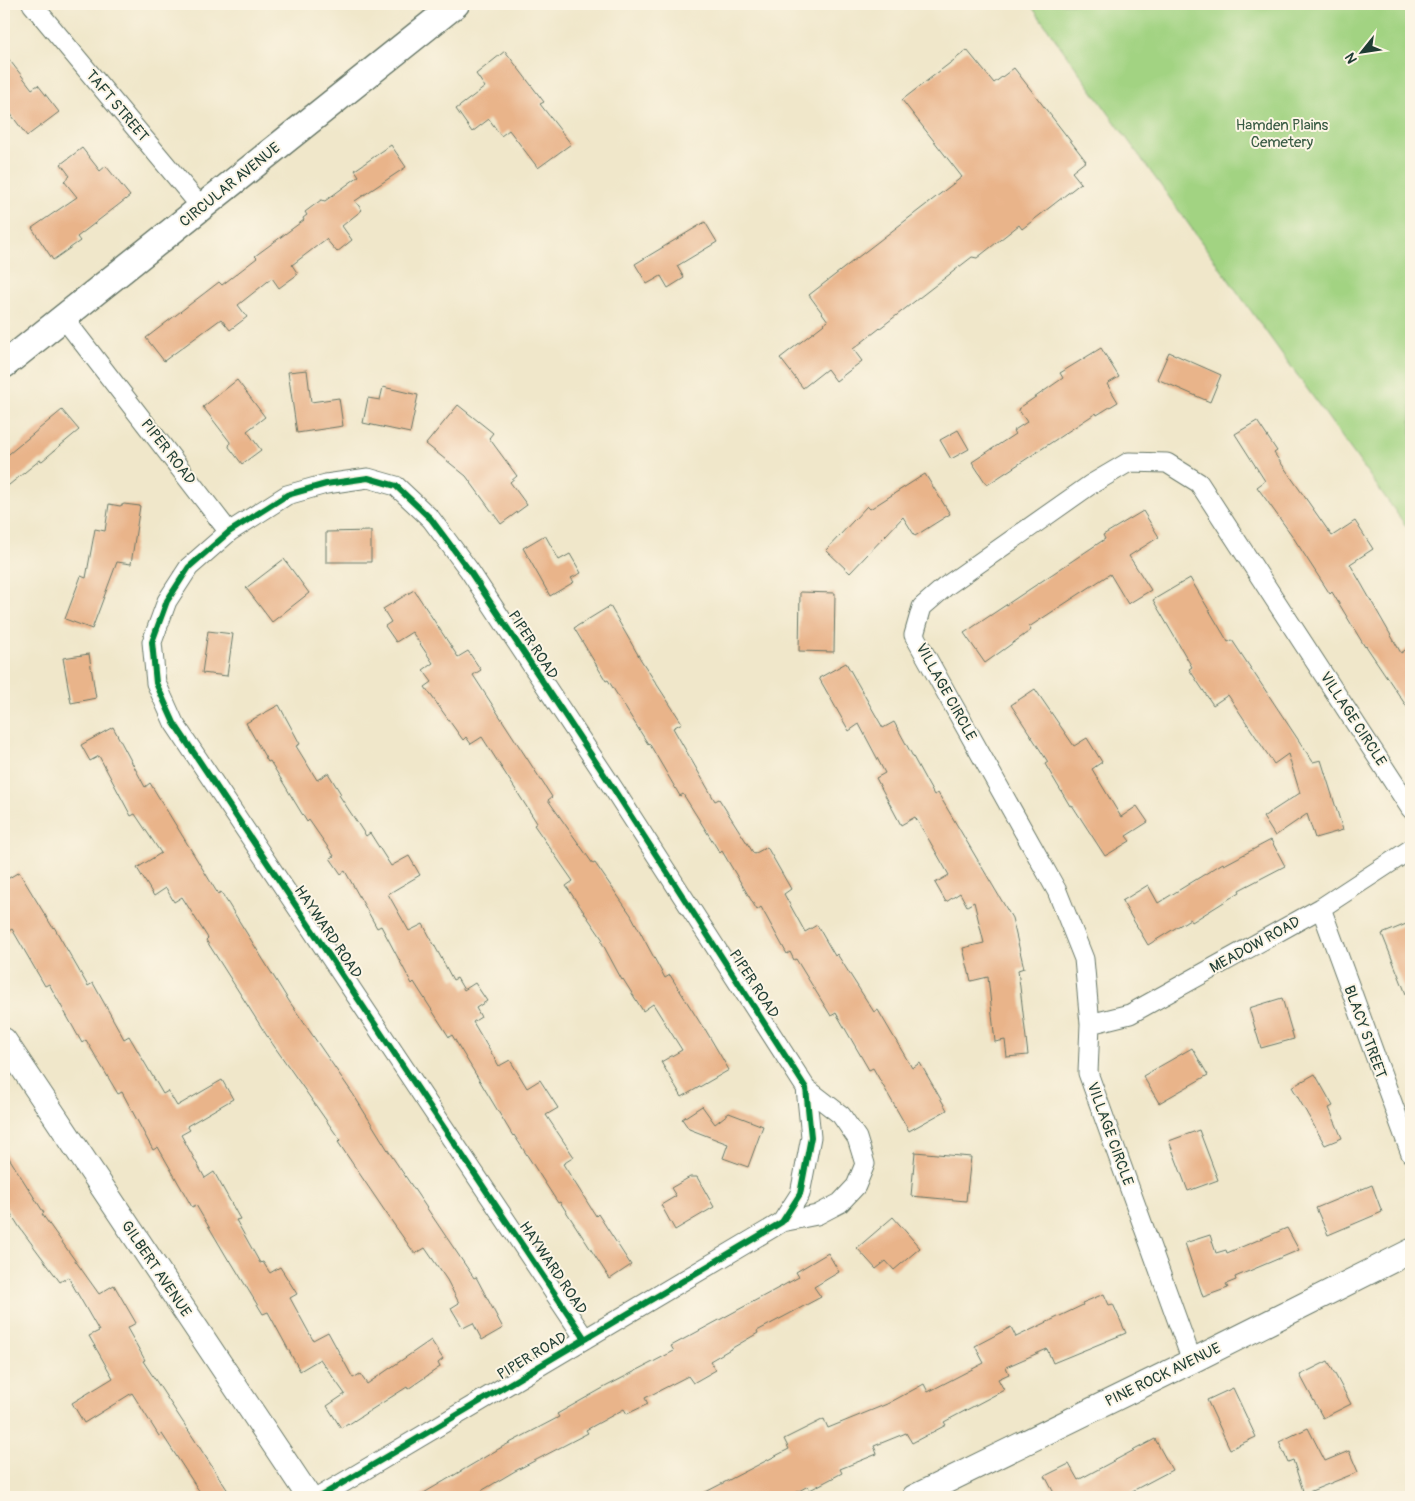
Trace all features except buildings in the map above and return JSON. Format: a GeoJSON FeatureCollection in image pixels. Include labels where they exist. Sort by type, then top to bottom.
{"type":"FeatureCollection","features":[{"type":"Feature","properties":{"kind":"main road","name":"CIRCULAR AVENUE"},"geometry":{"type":"LineString","coordinates":[[4,365],[456,4]]}},
{"type":"Feature","properties":{"kind":"street","name":"TAFT STREET"},"geometry":{"type":"LineString","coordinates":[[32,4],[202,208]]}},
{"type":"Feature","properties":{"kind":"street","name":"PIPER ROAD"},"geometry":{"type":"LineString","coordinates":[[63,317],[229,532],[287,495],[326,484],[368,478],[396,486],[431,519],[469,570],[613,788],[806,1088],[841,1114],[857,1138],[865,1164],[856,1186],[840,1203],[817,1215],[782,1222],[319,1497]]}},
{"type":"Feature","properties":{"kind":"street","name":"VILLAGE CIRCLE"},"geometry":{"type":"LineString","coordinates":[[1192,1361],[1088,1073],[1090,1024],[1084,959],[1057,891],[914,635],[922,607],[945,587],[1090,485],[1130,462],[1167,463],[1199,483],[1411,809]]}},
{"type":"Feature","properties":{"kind":"street","name":"HAYWARD ROAD"},"geometry":{"type":"LineString","coordinates":[[229,532],[190,567],[168,601],[152,642],[156,683],[174,723],[585,1339]]}},
{"type":"Feature","properties":{"kind":"street","name":"MEADOW ROAD"},"geometry":{"type":"LineString","coordinates":[[1090,1024],[1130,1014],[1320,908],[1411,849]]}},
{"type":"Feature","properties":{"kind":"street","name":"BLACY STREET"},"geometry":{"type":"LineString","coordinates":[[1320,908],[1411,1154]]}},
{"type":"Feature","properties":{"kind":"street","name":"GILBERT AVENUE"},"geometry":{"type":"LineString","coordinates":[[7,1052],[309,1497]]}},
{"type":"Feature","properties":{"kind":"street","name":"PIPER ROAD"},"geometry":{"type":"LineString","coordinates":[[782,1222],[800,1194],[811,1137],[806,1088]]}},
{"type":"Feature","properties":{"kind":"street","name":"PINE ROCK AVENUE"},"geometry":{"type":"LineString","coordinates":[[914,1497],[1411,1251]]}},
{"type":"Feature","properties":{"kind":"green space","name":"Hamden Plains Cemetery"},"geometry":{"type":"Polygon","coordinates":[[[1030,4],[1411,4],[1411,533],[1030,4]]]}},
{"type":"Feature","properties":{"kind":"cycle path"},"geometry":{"type":"LineString","coordinates":[[319,1497],[782,1222],[800,1194],[811,1137],[806,1088],[613,788],[469,570],[431,519],[396,486],[368,478],[326,484],[287,495],[229,532],[189,567],[167,601],[152,642],[156,683],[174,723],[585,1339]]}}]}
